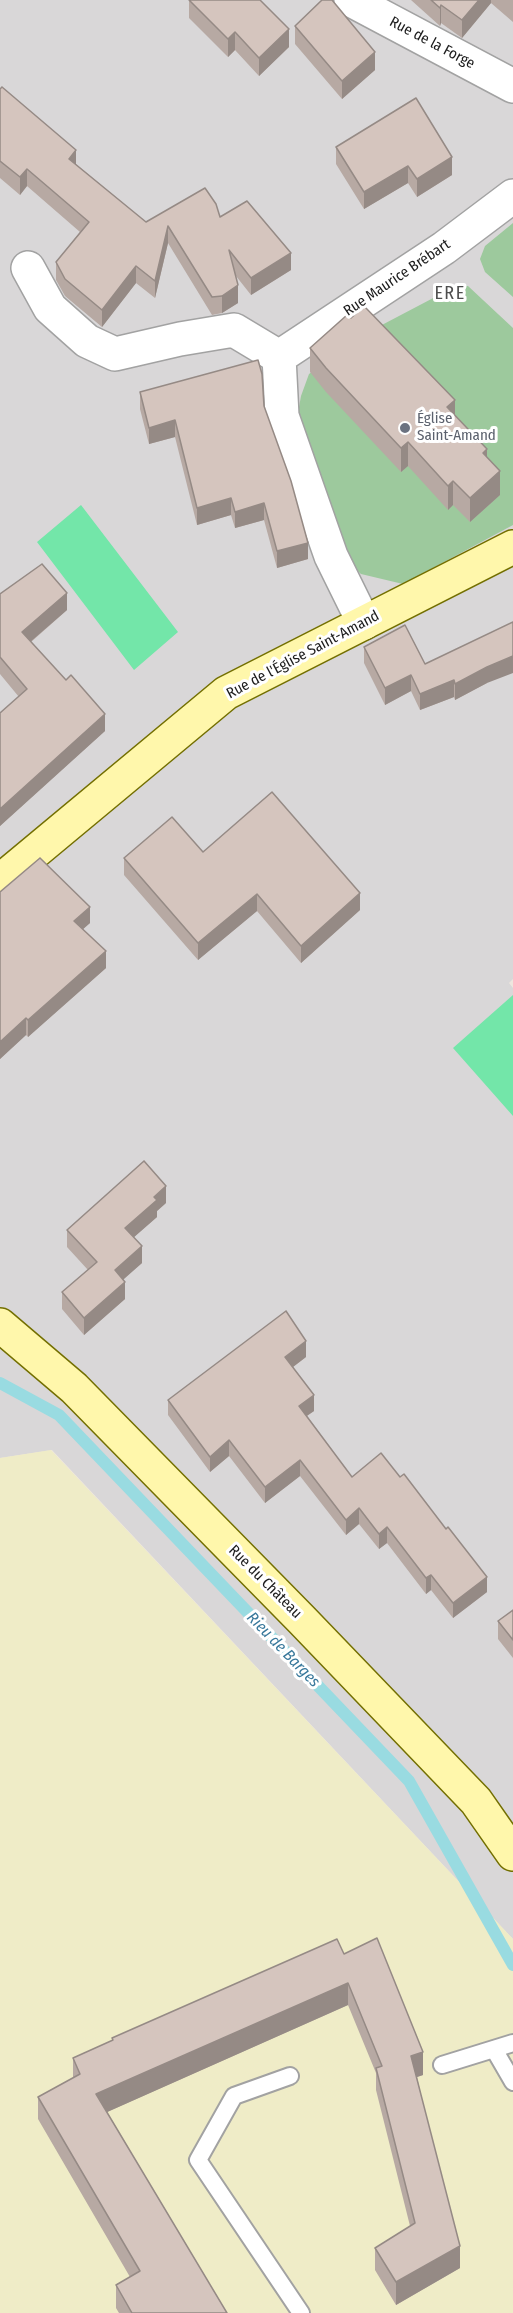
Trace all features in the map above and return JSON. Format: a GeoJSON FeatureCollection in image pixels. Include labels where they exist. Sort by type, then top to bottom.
{"type":"FeatureCollection","features":[{"type":"Feature","properties":{"kind":"street","name":"Rue de la Forge"},"geometry":{"type":"LineString","coordinates":[[351,0],[513,86]]}},
{"type":"Feature","properties":{"kind":"street","name":"Rue Maurice Brébart"},"geometry":{"type":"LineString","coordinates":[[279,357],[444,248],[513,196]]}},
{"type":"Feature","properties":{"kind":"street"},"geometry":{"type":"LineString","coordinates":[[27,268],[50,308],[87,341],[115,354],[180,339],[234,330],[279,357],[282,416],[332,556],[364,623]]}},
{"type":"Feature","properties":{"kind":"street","name":"Rue de l'Église Saint-Amand"},"geometry":{"type":"LineString","coordinates":[[0,881],[226,693],[513,547]]}},
{"type":"Feature","properties":{"kind":"street","name":"Rue du Château"},"geometry":{"type":"LineString","coordinates":[[0,1325],[74,1388],[311,1629],[476,1801],[513,1854]]}},
{"type":"Feature","properties":{"kind":"lane"},"geometry":{"type":"LineString","coordinates":[[442,2065],[513,2043]]}},
{"type":"Feature","properties":{"kind":"lane"},"geometry":{"type":"LineString","coordinates":[[495,2050],[513,2082]]}},
{"type":"Feature","properties":{"kind":"lane"},"geometry":{"type":"LineString","coordinates":[[290,2076],[234,2096],[198,2160],[300,2313]]}},
{"type":"Feature","properties":{"kind":"shaded area"},"geometry":{"type":"Polygon","coordinates":[[[0,0],[513,0],[513,979],[509,983],[513,988],[513,1939],[52,1450],[0,1458],[0,0]]]}},
{"type":"Feature","properties":{"kind":"shaded area"},"geometry":{"type":"Polygon","coordinates":[[[51,1450],[513,1939],[513,2313],[0,2313],[0,1458],[51,1450]]]}},
{"type":"Feature","properties":{"kind":"green space"},"geometry":{"type":"Polygon","coordinates":[[[513,223],[513,297],[485,272],[480,259],[485,246],[513,223]]]}},
{"type":"Feature","properties":{"kind":"green space"},"geometry":{"type":"Polygon","coordinates":[[[458,285],[468,286],[513,328],[513,525],[403,584],[361,574],[340,555],[296,424],[301,396],[309,374],[359,337],[458,285]]]}},
{"type":"Feature","properties":{"kind":"green space"},"geometry":{"type":"Polygon","coordinates":[[[81,505],[178,632],[134,670],[37,542],[81,505]]]}},
{"type":"Feature","properties":{"kind":"green space"},"geometry":{"type":"Polygon","coordinates":[[[513,995],[513,1116],[453,1048],[513,995]]]}},
{"type":"Feature","properties":{"kind":"building"},"geometry":{"type":"Polygon","coordinates":[[[189,0],[260,0],[289,29],[259,58],[235,32],[228,39],[189,0]]]}},
{"type":"Feature","properties":{"kind":"building"},"geometry":{"type":"Polygon","coordinates":[[[322,0],[332,0],[375,52],[342,81],[295,26],[322,0]]]}},
{"type":"Feature","properties":{"kind":"building"},"geometry":{"type":"Polygon","coordinates":[[[431,0],[479,0],[462,20],[441,5],[440,8],[431,0]]]}},
{"type":"Feature","properties":{"kind":"building"},"geometry":{"type":"Polygon","coordinates":[[[2,87],[76,150],[69,159],[146,222],[205,188],[216,204],[220,217],[247,201],[291,253],[251,278],[229,250],[238,285],[222,296],[212,297],[168,226],[155,281],[136,266],[102,310],[65,279],[56,262],[89,222],[27,169],[20,177],[0,161],[0,89],[2,87]]]}},
{"type":"Feature","properties":{"kind":"building"},"geometry":{"type":"Polygon","coordinates":[[[416,98],[452,157],[417,179],[408,166],[364,192],[336,147],[416,98]]]}},
{"type":"Feature","properties":{"kind":"building","name":"Église Saint-Amand"},"geometry":{"type":"Polygon","coordinates":[[[364,306],[455,400],[447,407],[487,449],[483,453],[500,471],[470,498],[453,481],[448,486],[408,442],[401,448],[310,348],[347,315],[351,318],[364,306]]]}},
{"type":"Feature","properties":{"kind":"building"},"geometry":{"type":"Polygon","coordinates":[[[258,360],[262,374],[264,406],[291,481],[308,543],[277,551],[264,503],[235,512],[231,498],[197,508],[175,420],[149,428],[140,392],[258,360]]]}},
{"type":"Feature","properties":{"kind":"building"},"geometry":{"type":"Polygon","coordinates":[[[42,564],[67,593],[22,632],[66,680],[71,675],[105,714],[0,809],[0,713],[27,689],[0,657],[0,594],[42,564]]]}},
{"type":"Feature","properties":{"kind":"building"},"geometry":{"type":"Polygon","coordinates":[[[513,622],[513,656],[455,684],[454,680],[420,694],[411,675],[385,688],[364,647],[405,625],[425,664],[513,622]]]}},
{"type":"Feature","properties":{"kind":"building"},"geometry":{"type":"Polygon","coordinates":[[[272,792],[360,893],[301,946],[257,894],[198,943],[124,858],[172,817],[203,852],[272,792]]]}},
{"type":"Feature","properties":{"kind":"building"},"geometry":{"type":"Polygon","coordinates":[[[40,858],[90,907],[74,921],[106,951],[0,1042],[0,892],[40,858]]]}},
{"type":"Feature","properties":{"kind":"building"},"geometry":{"type":"Polygon","coordinates":[[[144,1161],[166,1186],[154,1197],[157,1200],[125,1228],[142,1246],[115,1270],[125,1282],[84,1318],[62,1292],[97,1262],[67,1230],[144,1161]]]}},
{"type":"Feature","properties":{"kind":"building"},"geometry":{"type":"Polygon","coordinates":[[[286,1311],[306,1341],[285,1357],[314,1395],[299,1406],[352,1477],[381,1453],[400,1477],[404,1474],[446,1529],[448,1527],[487,1577],[453,1603],[431,1575],[426,1578],[387,1527],[379,1534],[359,1508],[346,1520],[300,1460],[265,1487],[229,1440],[210,1457],[168,1400],[286,1311]]]}},
{"type":"Feature","properties":{"kind":"building"},"geometry":{"type":"Polygon","coordinates":[[[513,1610],[513,1640],[498,1621],[513,1610]]]}},
{"type":"Feature","properties":{"kind":"building"},"geometry":{"type":"Polygon","coordinates":[[[377,1938],[423,2052],[411,2056],[460,2246],[396,2282],[375,2248],[415,2223],[376,2068],[382,2066],[348,1983],[96,2094],[227,2313],[132,2313],[116,2285],[140,2271],[38,2097],[80,2074],[73,2058],[113,2040],[112,2038],[337,1939],[344,1954],[377,1938]]]}},
{"type":"Feature","properties":{"kind":"waterway","name":"Rieu de Barges"},"geometry":{"type":"LineString","coordinates":[[0,1383],[59,1415],[409,1781],[513,1965]]}},
{"type":"Feature","properties":{"kind":"place","name":"Église Saint-Amand"},"geometry":{"type":"Point","coordinates":[405,428]}},
{"type":"Feature","properties":{"kind":"district","name":"ERE"},"geometry":{"type":"Point","coordinates":[450,294]}}]}
